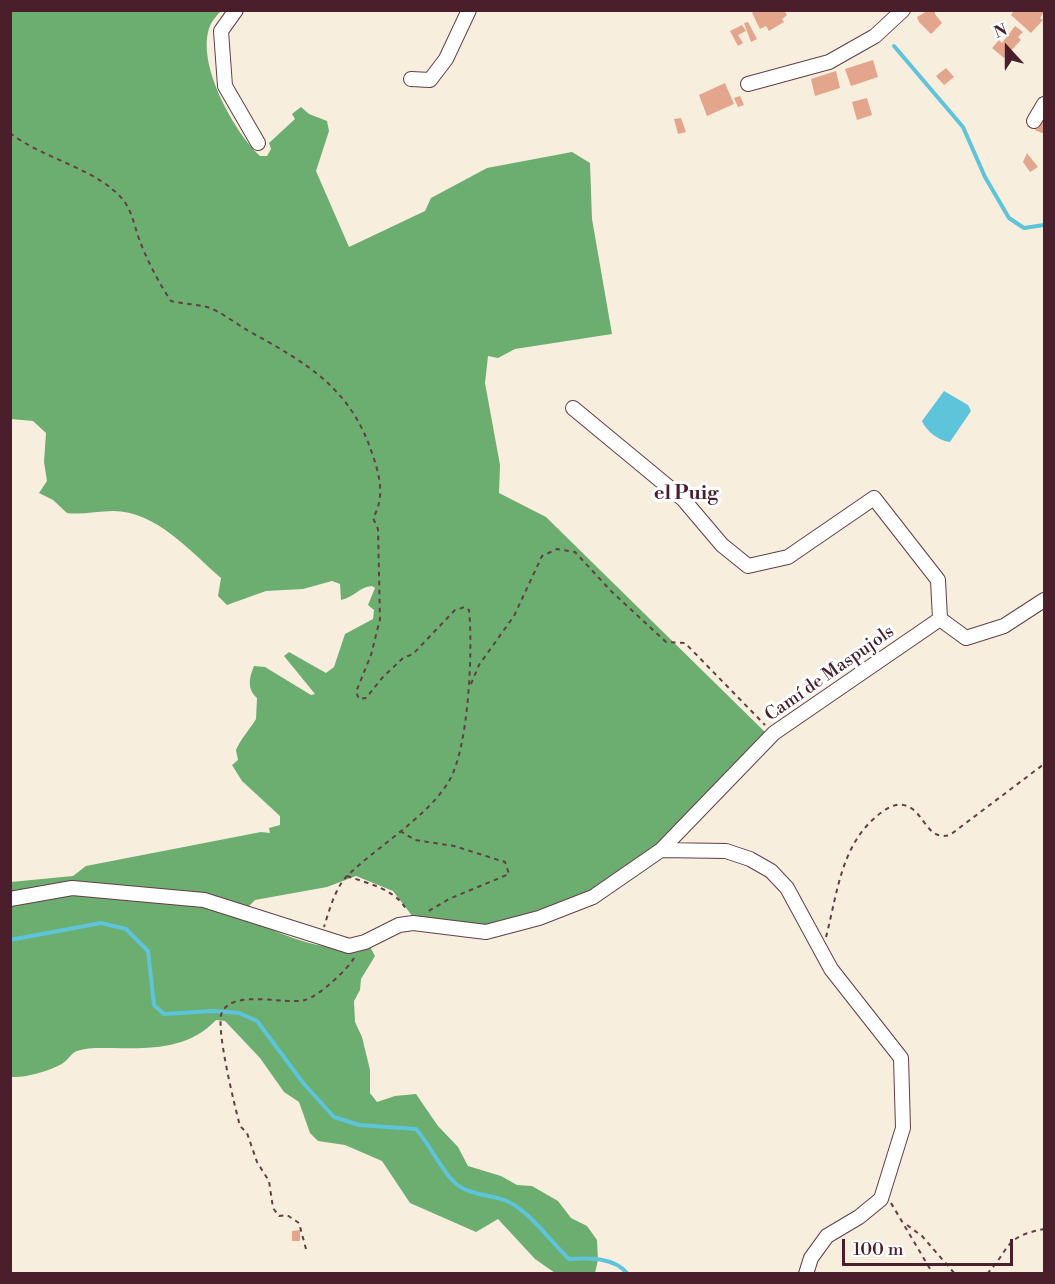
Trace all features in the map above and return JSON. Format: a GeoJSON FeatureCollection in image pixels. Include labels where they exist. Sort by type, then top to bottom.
{"type":"FeatureCollection","features":[{"type":"Feature","properties":{"kind":"street"},"geometry":{"type":"LineString","coordinates":[[236,10],[221,31],[225,86],[258,143]]}},
{"type":"Feature","properties":{"kind":"street"},"geometry":{"type":"LineString","coordinates":[[411,79],[430,80],[446,59],[469,10]]}},
{"type":"Feature","properties":{"kind":"street"},"geometry":{"type":"LineString","coordinates":[[748,84],[829,62],[875,36],[903,10]]}},
{"type":"Feature","properties":{"kind":"street"},"geometry":{"type":"LineString","coordinates":[[1034,121],[1044,104]]}},
{"type":"Feature","properties":{"kind":"street"},"geometry":{"type":"LineString","coordinates":[[573,408],[683,499],[722,545],[747,566],[788,557],[874,498],[938,580],[940,619],[966,638],[1004,626],[1044,600]]}},
{"type":"Feature","properties":{"kind":"street","name":"Camí de Maspujols"},"geometry":{"type":"LineString","coordinates":[[408,922],[431,923],[486,932],[539,918],[593,897],[661,850],[774,733],[940,619]]}},
{"type":"Feature","properties":{"kind":"street"},"geometry":{"type":"LineString","coordinates":[[661,850],[726,851],[750,859],[771,871],[787,888],[824,956],[901,1058],[903,1128],[881,1199],[859,1217],[827,1236],[812,1258],[806,1274]]}},
{"type":"Feature","properties":{"kind":"street"},"geometry":{"type":"LineString","coordinates":[[10,899],[72,888],[204,900],[349,946],[408,922]]}},
{"type":"Feature","properties":{"kind":"path"},"geometry":{"type":"LineString","coordinates":[[10,133],[27,147],[77,169],[112,189],[125,202],[154,275],[171,301],[208,307],[302,360],[327,381],[350,409],[368,441],[380,487],[378,510],[373,518],[378,529],[380,619],[371,655],[356,692],[359,699],[366,698],[382,678],[403,658],[413,654],[455,610],[465,607],[469,610],[473,641],[469,688],[459,753],[450,781],[400,831],[347,876],[332,904],[321,939]]}},
{"type":"Feature","properties":{"kind":"path"},"geometry":{"type":"LineString","coordinates":[[469,688],[479,665],[514,616],[542,556],[557,549],[575,552],[611,591],[666,642],[685,643],[774,733]]}},
{"type":"Feature","properties":{"kind":"path"},"geometry":{"type":"LineString","coordinates":[[824,956],[843,864],[861,830],[868,823],[892,805],[902,804],[914,811],[932,832],[942,837],[950,835],[1044,764]]}},
{"type":"Feature","properties":{"kind":"path"},"geometry":{"type":"LineString","coordinates":[[347,876],[386,890],[401,899],[408,922],[449,899],[509,874],[505,862],[454,846],[415,840],[400,831]]}},
{"type":"Feature","properties":{"kind":"path"},"geometry":{"type":"LineString","coordinates":[[306,1249],[299,1223],[287,1215],[279,1216],[273,1208],[269,1181],[257,1162],[247,1133],[240,1126],[222,1044],[222,1011],[232,1003],[243,1000],[295,1002],[309,999],[351,962],[358,950],[357,944]]}},
{"type":"Feature","properties":{"kind":"path"},"geometry":{"type":"LineString","coordinates":[[881,1199],[889,1200],[933,1274]]}},
{"type":"Feature","properties":{"kind":"path"},"geometry":{"type":"LineString","coordinates":[[904,1223],[922,1236],[955,1274]]}},
{"type":"Feature","properties":{"kind":"path"},"geometry":{"type":"LineString","coordinates":[[987,1274],[1007,1245],[1021,1236],[1044,1229]]}},
{"type":"Feature","properties":{"kind":"green space"},"geometry":{"type":"Polygon","coordinates":[[[11,11],[221,11],[210,26],[207,41],[208,58],[212,77],[229,114],[239,131],[260,156],[267,156],[271,149],[269,143],[295,119],[292,114],[301,107],[309,114],[327,121],[329,131],[316,171],[349,247],[425,211],[431,198],[487,168],[572,152],[590,163],[592,219],[612,334],[515,349],[498,358],[488,356],[485,383],[500,465],[499,493],[546,517],[768,735],[666,839],[589,894],[485,927],[413,917],[393,891],[356,876],[327,887],[255,900],[248,907],[80,881],[11,898],[11,882],[73,876],[86,866],[261,832],[270,833],[269,828],[280,825],[280,816],[242,781],[232,765],[238,760],[236,750],[238,745],[256,719],[257,698],[250,683],[254,666],[265,667],[311,695],[315,694],[284,656],[289,652],[326,673],[334,667],[345,634],[373,619],[374,610],[368,605],[375,588],[367,587],[341,600],[340,584],[332,581],[303,589],[266,591],[227,605],[218,596],[221,578],[185,545],[158,525],[129,513],[113,511],[67,513],[53,500],[39,493],[47,481],[44,462],[46,433],[33,421],[11,419],[11,11]]]}},
{"type":"Feature","properties":{"kind":"green space"},"geometry":{"type":"Polygon","coordinates":[[[73,893],[186,902],[223,910],[284,934],[324,946],[346,948],[369,945],[375,956],[361,979],[360,990],[354,1001],[355,1022],[362,1037],[370,1070],[370,1093],[377,1102],[395,1096],[416,1094],[438,1126],[458,1147],[468,1166],[501,1176],[517,1185],[532,1186],[558,1201],[571,1218],[587,1226],[597,1240],[598,1260],[595,1273],[555,1273],[535,1259],[498,1219],[476,1232],[410,1203],[382,1161],[345,1145],[318,1141],[310,1133],[299,1102],[284,1092],[260,1058],[225,1021],[216,1020],[194,1037],[181,1042],[155,1047],[81,1050],[52,1069],[11,1077],[11,906],[73,893]]]}},
{"type":"Feature","properties":{"kind":"water"},"geometry":{"type":"Polygon","coordinates":[[[944,391],[968,405],[971,411],[950,442],[933,435],[922,421],[944,391]]]}},
{"type":"Feature","properties":{"kind":"building"},"geometry":{"type":"Polygon","coordinates":[[[756,10],[784,10],[787,15],[782,19],[784,22],[769,31],[766,26],[760,29],[752,13],[756,10]]]}},
{"type":"Feature","properties":{"kind":"building"},"geometry":{"type":"Polygon","coordinates":[[[929,10],[935,10],[935,14],[942,23],[931,34],[917,17],[929,10]]]}},
{"type":"Feature","properties":{"kind":"building"},"geometry":{"type":"Polygon","coordinates":[[[1014,10],[1044,10],[1040,18],[1043,20],[1031,33],[1011,15],[1014,10]]]}},
{"type":"Feature","properties":{"kind":"building"},"geometry":{"type":"Polygon","coordinates":[[[748,22],[757,39],[751,42],[744,23],[748,22]]]}},
{"type":"Feature","properties":{"kind":"building"},"geometry":{"type":"Polygon","coordinates":[[[742,25],[746,31],[738,35],[743,43],[738,46],[730,31],[742,25]]]}},
{"type":"Feature","properties":{"kind":"building"},"geometry":{"type":"Polygon","coordinates":[[[1015,26],[1023,32],[1018,37],[1021,40],[1004,58],[992,48],[999,40],[1002,43],[1015,26]]]}},
{"type":"Feature","properties":{"kind":"building"},"geometry":{"type":"Polygon","coordinates":[[[873,60],[878,77],[851,86],[845,69],[873,60]]]}},
{"type":"Feature","properties":{"kind":"building"},"geometry":{"type":"Polygon","coordinates":[[[946,68],[954,77],[944,85],[936,76],[946,68]]]}},
{"type":"Feature","properties":{"kind":"building"},"geometry":{"type":"Polygon","coordinates":[[[836,71],[840,88],[815,96],[811,79],[836,71]]]}},
{"type":"Feature","properties":{"kind":"building"},"geometry":{"type":"Polygon","coordinates":[[[725,83],[734,104],[707,116],[699,95],[725,83]]]}},
{"type":"Feature","properties":{"kind":"building"},"geometry":{"type":"Polygon","coordinates":[[[740,96],[744,105],[738,107],[734,98],[740,96]]]}},
{"type":"Feature","properties":{"kind":"building"},"geometry":{"type":"Polygon","coordinates":[[[867,98],[872,115],[857,120],[852,102],[867,98]]]}},
{"type":"Feature","properties":{"kind":"building"},"geometry":{"type":"Polygon","coordinates":[[[681,118],[686,132],[678,134],[674,119],[681,118]]]}},
{"type":"Feature","properties":{"kind":"building"},"geometry":{"type":"Polygon","coordinates":[[[1039,120],[1044,123],[1044,134],[1035,130],[1039,120]]]}},
{"type":"Feature","properties":{"kind":"building"},"geometry":{"type":"Polygon","coordinates":[[[1027,153],[1038,167],[1030,172],[1023,162],[1027,153]]]}},
{"type":"Feature","properties":{"kind":"building"},"geometry":{"type":"Polygon","coordinates":[[[300,1230],[300,1241],[292,1241],[292,1231],[300,1230]]]}},
{"type":"Feature","properties":{"kind":"waterway"},"geometry":{"type":"LineString","coordinates":[[894,46],[963,127],[985,177],[1009,218],[1024,228],[1044,225]]}},
{"type":"Feature","properties":{"kind":"waterway"},"geometry":{"type":"LineString","coordinates":[[10,940],[101,923],[126,929],[148,951],[154,1005],[164,1014],[213,1011],[239,1013],[257,1021],[304,1084],[334,1117],[359,1125],[416,1129],[448,1175],[459,1186],[472,1192],[502,1199],[517,1207],[569,1259],[609,1262],[616,1264],[628,1274]]}},
{"type":"Feature","properties":{"kind":"district","name":"el Puig"},"geometry":{"type":"Point","coordinates":[686,494]}}]}
